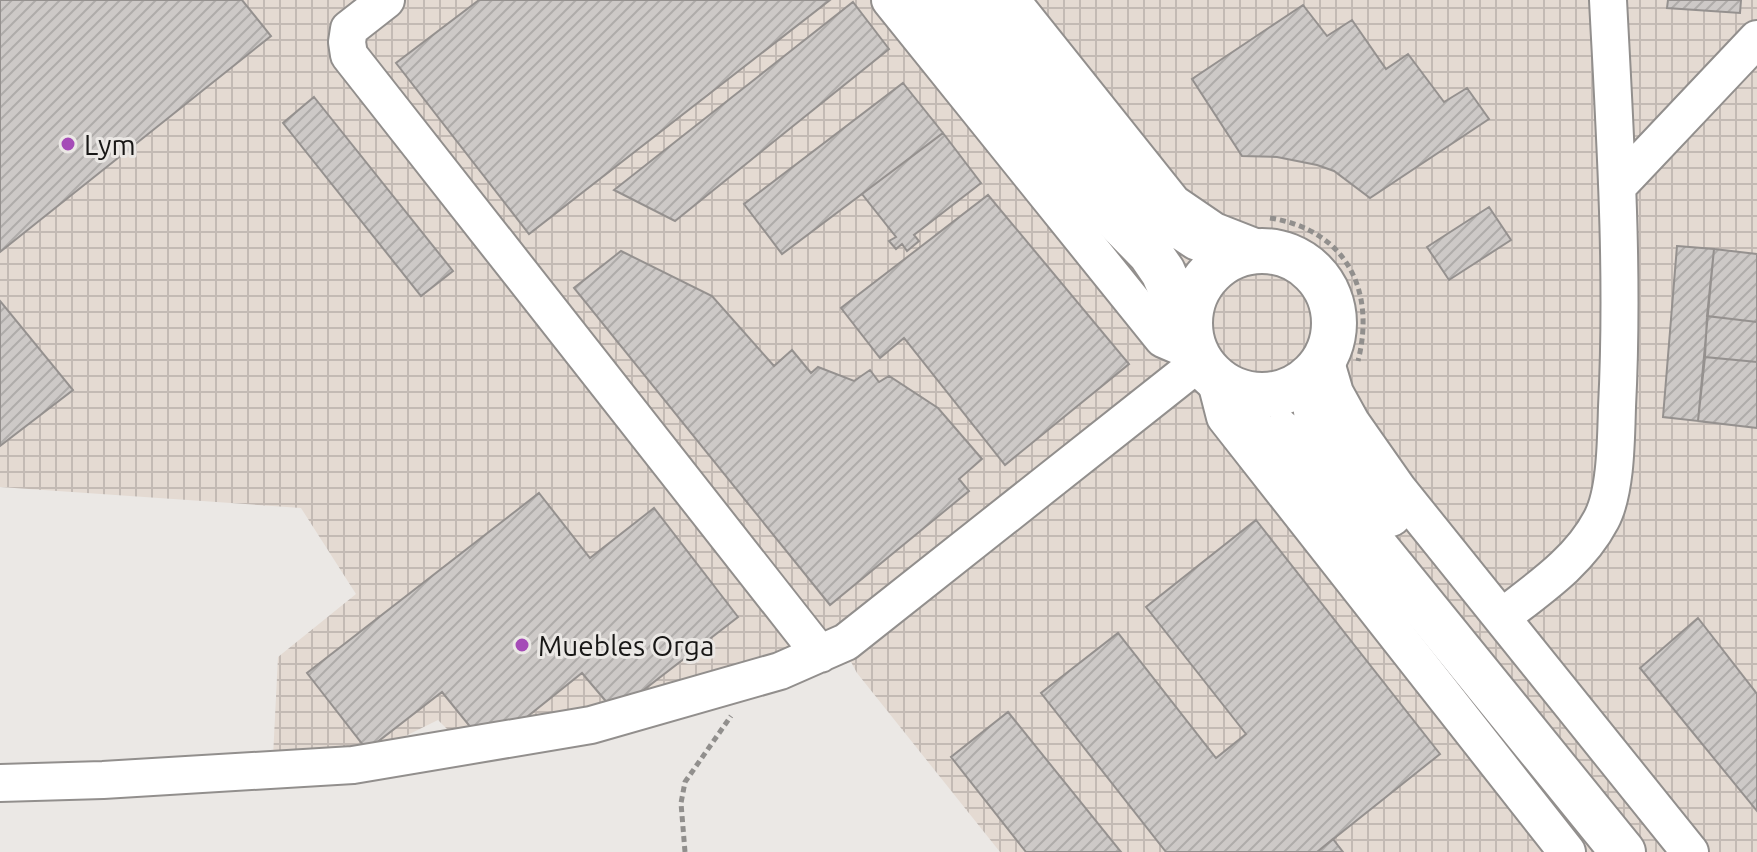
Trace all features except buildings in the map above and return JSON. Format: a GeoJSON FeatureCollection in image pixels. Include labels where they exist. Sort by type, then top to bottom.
{"type":"FeatureCollection","features":[{"type":"Feature","properties":{"kind":"main road"},"geometry":{"type":"LineString","coordinates":[[935,0],[1090,192],[1150,253],[1163,272],[1207,364],[1288,439],[1623,852]]}},
{"type":"Feature","properties":{"kind":"main road"},"geometry":{"type":"LineString","coordinates":[[978,0],[1123,181],[1198,238],[1254,252],[1288,256],[1309,269],[1325,288],[1333,311],[1333,336],[1318,368],[1316,411],[1324,431],[1657,852]]}},
{"type":"Feature","properties":{"kind":"main road"},"geometry":{"type":"LineString","coordinates":[[1254,252],[1224,262],[1207,275],[1196,294],[1190,315],[1207,364],[1263,396],[1297,387],[1318,368]]}},
{"type":"Feature","properties":{"kind":"street"},"geometry":{"type":"LineString","coordinates":[[386,0],[349,29],[349,55],[820,654]]}},
{"type":"Feature","properties":{"kind":"street"},"geometry":{"type":"LineString","coordinates":[[890,0],[1163,339],[1207,364],[1225,417],[1567,852]]}},
{"type":"Feature","properties":{"kind":"street"},"geometry":{"type":"LineString","coordinates":[[1011,0],[1173,203],[1214,231],[1254,252]]}},
{"type":"Feature","properties":{"kind":"street"},"geometry":{"type":"LineString","coordinates":[[1502,617],[1575,558],[1603,517],[1615,463],[1620,352],[1618,186],[1608,0]]}},
{"type":"Feature","properties":{"kind":"street"},"geometry":{"type":"LineString","coordinates":[[1618,186],[1757,39]]}},
{"type":"Feature","properties":{"kind":"street"},"geometry":{"type":"LineString","coordinates":[[0,783],[353,765],[591,725],[780,671],[846,642],[1207,364]]}},
{"type":"Feature","properties":{"kind":"street"},"geometry":{"type":"LineString","coordinates":[[1318,368],[1398,489],[1690,852]]}},
{"type":"Feature","properties":{"kind":"path"},"geometry":{"type":"LineString","coordinates":[[685,852],[681,803],[685,782],[756,678]]}},
{"type":"Feature","properties":{"kind":"shaded area"},"geometry":{"type":"Polygon","coordinates":[[[0,0],[1757,0],[1757,852],[1000,852],[851,662],[612,728],[457,739],[438,720],[375,751],[273,757],[278,657],[356,594],[301,508],[0,487],[0,0]]]}},
{"type":"Feature","properties":{"kind":"place","name":"Lym"},"geometry":{"type":"Point","coordinates":[68,144]}},
{"type":"Feature","properties":{"kind":"place","name":"Muebles Orga"},"geometry":{"type":"Point","coordinates":[522,645]}}]}
